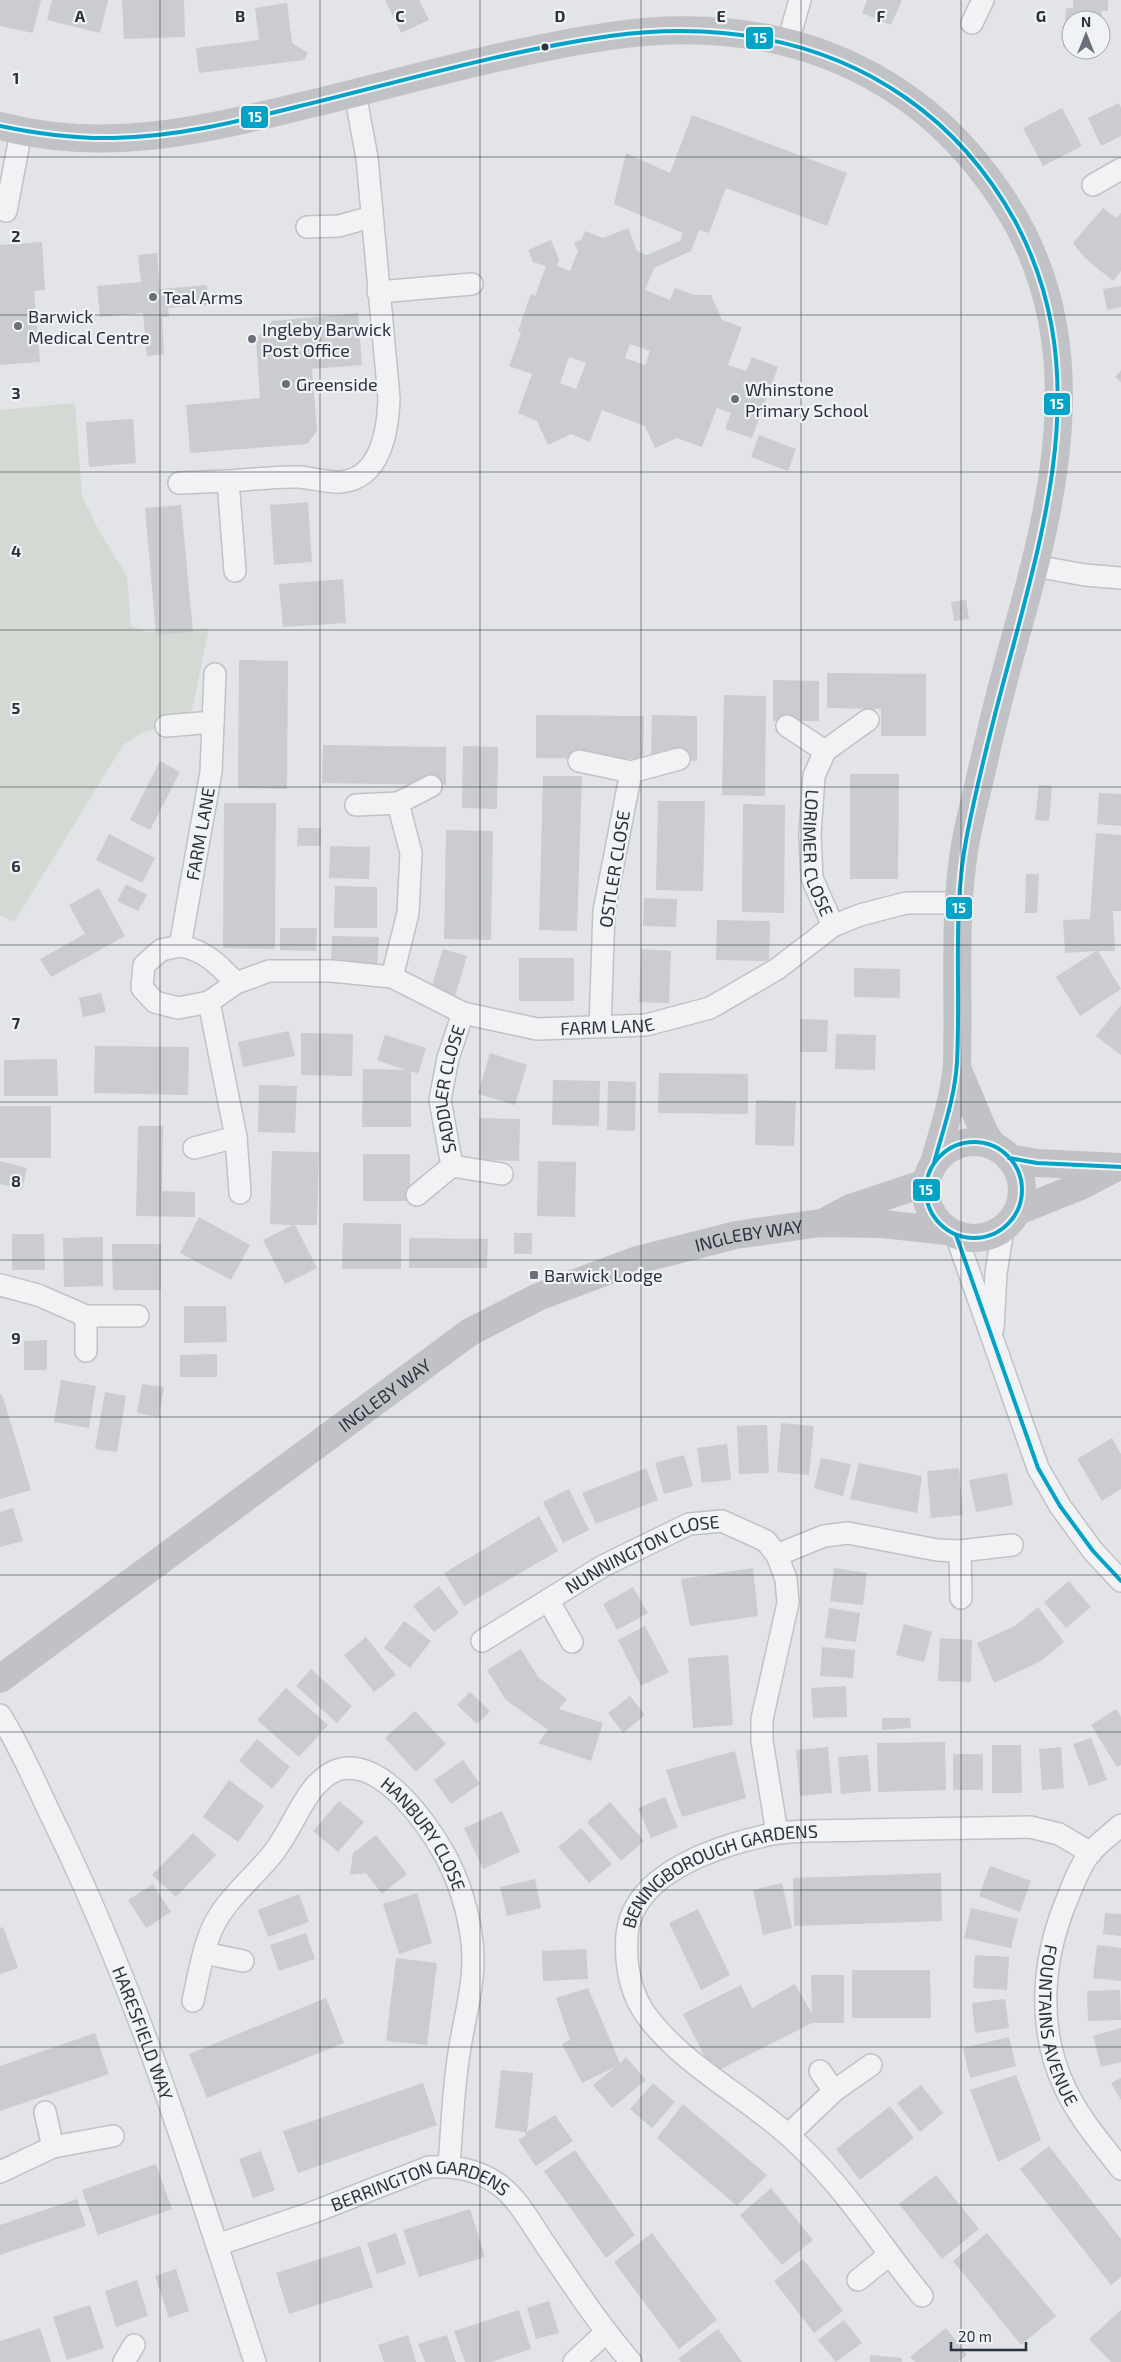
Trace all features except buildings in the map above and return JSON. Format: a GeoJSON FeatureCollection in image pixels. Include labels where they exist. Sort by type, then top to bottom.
{"type":"FeatureCollection","features":[{"type":"Feature","properties":{"kind":"street"},"geometry":{"type":"LineString","coordinates":[[788,42],[800,0]]}},
{"type":"Feature","properties":{"kind":"street"},"geometry":{"type":"LineString","coordinates":[[972,24],[984,0]]}},
{"type":"Feature","properties":{"kind":"street"},"geometry":{"type":"LineString","coordinates":[[6,211],[10,129],[72,139],[135,138],[199,130],[528,50],[614,35],[679,30],[732,31],[788,42],[835,58],[869,73],[900,92],[922,109],[963,146],[986,173],[1022,228],[1039,269],[1054,322],[1059,371],[1059,428],[1053,484],[1036,566],[988,742],[965,845],[959,903],[956,1003],[957,1068],[946,1123],[930,1173],[927,1201],[934,1218],[952,1233],[972,1238],[988,1236],[1010,1220],[1119,1167]]}},
{"type":"Feature","properties":{"kind":"street"},"geometry":{"type":"LineString","coordinates":[[179,483],[295,477],[339,482],[352,479],[365,471],[378,456],[389,421],[389,398],[366,158],[355,93]]}},
{"type":"Feature","properties":{"kind":"street"},"geometry":{"type":"LineString","coordinates":[[1093,185],[1121,169]]}},
{"type":"Feature","properties":{"kind":"street"},"geometry":{"type":"LineString","coordinates":[[307,227],[339,226],[371,217]]}},
{"type":"Feature","properties":{"kind":"street"},"geometry":{"type":"LineString","coordinates":[[378,292],[472,284]]}},
{"type":"Feature","properties":{"kind":"street"},"geometry":{"type":"LineString","coordinates":[[228,481],[235,570]]}},
{"type":"Feature","properties":{"kind":"street"},"geometry":{"type":"LineString","coordinates":[[1036,566],[1085,575],[1121,578]]}},
{"type":"Feature","properties":{"kind":"street","name":"FARM LANE"},"geometry":{"type":"LineString","coordinates":[[215,674],[211,772],[180,946],[161,950],[144,965],[142,988],[155,1002],[178,1008],[209,1002],[236,984],[269,971],[331,971],[392,977],[462,1013],[537,1029],[646,1025],[710,1008],[777,969],[833,926],[860,915],[906,903],[959,903]]}},
{"type":"Feature","properties":{"kind":"street"},"geometry":{"type":"LineString","coordinates":[[787,726],[825,751],[868,720]]}},
{"type":"Feature","properties":{"kind":"street"},"geometry":{"type":"LineString","coordinates":[[166,726],[213,722]]}},
{"type":"Feature","properties":{"kind":"street","name":"LORIMER CLOSE"},"geometry":{"type":"LineString","coordinates":[[825,751],[814,776],[810,834],[812,878],[833,926]]}},
{"type":"Feature","properties":{"kind":"street"},"geometry":{"type":"LineString","coordinates":[[579,761],[631,772],[679,759]]}},
{"type":"Feature","properties":{"kind":"street","name":"OSTLER CLOSE"},"geometry":{"type":"LineString","coordinates":[[600,1027],[604,911],[631,772]]}},
{"type":"Feature","properties":{"kind":"street"},"geometry":{"type":"LineString","coordinates":[[356,805],[398,803],[431,786]]}},
{"type":"Feature","properties":{"kind":"street"},"geometry":{"type":"LineString","coordinates":[[392,977],[408,913],[411,853],[398,803]]}},
{"type":"Feature","properties":{"kind":"street"},"geometry":{"type":"LineString","coordinates":[[180,946],[194,948],[217,963],[236,984]]}},
{"type":"Feature","properties":{"kind":"street"},"geometry":{"type":"LineString","coordinates":[[209,1002],[236,1137],[240,1193]]}},
{"type":"Feature","properties":{"kind":"street","name":"SADDLER CLOSE"},"geometry":{"type":"LineString","coordinates":[[452,1166],[440,1100],[448,1058],[462,1013]]}},
{"type":"Feature","properties":{"kind":"street"},"geometry":{"type":"LineString","coordinates":[[957,1068],[984,1132],[1019,1174],[1021,1183],[1022,1193],[1010,1220],[996,1273],[993,1334]]}},
{"type":"Feature","properties":{"kind":"street"},"geometry":{"type":"LineString","coordinates":[[194,1148],[236,1137]]}},
{"type":"Feature","properties":{"kind":"street"},"geometry":{"type":"LineString","coordinates":[[930,1173],[946,1151],[961,1144],[977,1142],[1001,1152],[1037,1163],[1119,1167]]}},
{"type":"Feature","properties":{"kind":"street","name":"SADDLER CLOSE"},"geometry":{"type":"LineString","coordinates":[[417,1195],[452,1166],[502,1174]]}},
{"type":"Feature","properties":{"kind":"street","name":"INGLEBY WAY"},"geometry":{"type":"LineString","coordinates":[[820,1223],[930,1173]]}},
{"type":"Feature","properties":{"kind":"street","name":"INGLEBY WAY"},"geometry":{"type":"LineString","coordinates":[[0,1678],[470,1332],[538,1297],[636,1260],[736,1235],[820,1223],[882,1224],[952,1233]]}},
{"type":"Feature","properties":{"kind":"street"},"geometry":{"type":"LineString","coordinates":[[952,1233],[993,1334],[1038,1468],[1060,1506],[1093,1551],[1121,1581]]}},
{"type":"Feature","properties":{"kind":"street"},"geometry":{"type":"LineString","coordinates":[[0,1285],[38,1295],[86,1316],[138,1316]]}},
{"type":"Feature","properties":{"kind":"street"},"geometry":{"type":"LineString","coordinates":[[86,1316],[86,1351]]}},
{"type":"Feature","properties":{"kind":"street","name":"NUNNINGTON CLOSE"},"geometry":{"type":"LineString","coordinates":[[482,1640],[603,1566],[689,1524],[722,1521],[766,1541],[777,1555],[786,1579],[788,1603],[766,1694],[762,1741],[777,1833]]}},
{"type":"Feature","properties":{"kind":"street"},"geometry":{"type":"LineString","coordinates":[[777,1555],[824,1536],[848,1533],[910,1546],[960,1551],[1012,1545]]}},
{"type":"Feature","properties":{"kind":"street"},"geometry":{"type":"LineString","coordinates":[[960,1551],[961,1598]]}},
{"type":"Feature","properties":{"kind":"street","name":"NUNNINGTON CLOSE"},"geometry":{"type":"LineString","coordinates":[[548,1600],[572,1642]]}},
{"type":"Feature","properties":{"kind":"street","name":"HARESFIELD WAY"},"geometry":{"type":"LineString","coordinates":[[0,1715],[86,1889],[129,1990],[178,2126],[255,2362]]}},
{"type":"Feature","properties":{"kind":"street","name":"HANBURY CLOSE"},"geometry":{"type":"LineString","coordinates":[[194,2001],[204,1953],[211,1931],[224,1906],[274,1852],[316,1786],[328,1774],[341,1769],[365,1770],[382,1778],[408,1804],[445,1855],[458,1884],[471,1933],[473,1976],[471,1998],[456,2073],[450,2166]]}},
{"type":"Feature","properties":{"kind":"street","name":"FOUNTAINS AVENUE"},"geometry":{"type":"LineString","coordinates":[[1121,1825],[1090,1853],[1076,1879],[1062,1911],[1051,1947],[1045,1983],[1047,2028],[1054,2060],[1065,2088],[1081,2117],[1121,2169]]}},
{"type":"Feature","properties":{"kind":"street","name":"BENINGBOROUGH GARDENS"},"geometry":{"type":"LineString","coordinates":[[922,2296],[889,2255],[854,2205],[788,2135],[674,2046],[645,2013],[630,1979],[627,1958],[628,1928],[631,1914],[640,1899],[654,1884],[696,1858],[722,1847],[777,1833],[1030,1827],[1059,1834],[1090,1853]]}},
{"type":"Feature","properties":{"kind":"street"},"geometry":{"type":"LineString","coordinates":[[204,1953],[243,1961]]}},
{"type":"Feature","properties":{"kind":"street"},"geometry":{"type":"LineString","coordinates":[[788,2135],[834,2091],[871,2065]]}},
{"type":"Feature","properties":{"kind":"street"},"geometry":{"type":"LineString","coordinates":[[820,2071],[834,2091]]}},
{"type":"Feature","properties":{"kind":"street"},"geometry":{"type":"LineString","coordinates":[[45,2112],[53,2147]]}},
{"type":"Feature","properties":{"kind":"street"},"geometry":{"type":"LineString","coordinates":[[0,2172],[53,2147],[113,2136]]}},
{"type":"Feature","properties":{"kind":"street","name":"BERRINGTON GARDENS"},"geometry":{"type":"LineString","coordinates":[[218,2246],[314,2212],[429,2167],[450,2166],[470,2170],[500,2185],[519,2206],[605,2332],[631,2362]]}},
{"type":"Feature","properties":{"kind":"street"},"geometry":{"type":"LineString","coordinates":[[858,2280],[889,2255]]}},
{"type":"Feature","properties":{"kind":"street"},"geometry":{"type":"LineString","coordinates":[[574,2362],[605,2332]]}},
{"type":"Feature","properties":{"kind":"shaded area"},"geometry":{"type":"Polygon","coordinates":[[[75,403],[82,496],[99,531],[127,576],[131,626],[147,632],[209,628],[192,711],[182,716],[157,716],[157,729],[143,732],[123,745],[14,922],[0,915],[0,410],[75,403]]]}},
{"type":"Feature","properties":{"kind":"transit line","name":"15"},"geometry":{"type":"LineString","coordinates":[[0,126],[42,134],[84,138],[136,137],[182,132],[251,118],[452,68],[570,42],[649,32],[688,31],[726,33],[764,39],[802,48],[838,61],[873,77],[923,110],[968,153],[993,186],[1015,221],[1038,274],[1052,328],[1057,382],[1056,436],[1039,545],[977,789],[962,863],[958,920],[956,1075],[934,1163]]}},
{"type":"Feature","properties":{"kind":"transit line","name":"15"},"geometry":{"type":"LineString","coordinates":[[974,1142],[992,1146],[1008,1156],[1018,1172],[1022,1190],[1018,1208],[1008,1224],[992,1234],[974,1238],[956,1234],[940,1224],[930,1208],[926,1190],[930,1172],[940,1156],[956,1146],[974,1142]]}},
{"type":"Feature","properties":{"kind":"transit line","name":"15"},"geometry":{"type":"LineString","coordinates":[[1009,1158],[1037,1163],[1121,1167]]}},
{"type":"Feature","properties":{"kind":"transit line","name":"15"},"geometry":{"type":"LineString","coordinates":[[956,1235],[1038,1468],[1060,1506],[1093,1551],[1121,1581]]}},
{"type":"Feature","properties":{"kind":"place","name":"Teal Arms"},"geometry":{"type":"Point","coordinates":[153,297]}},
{"type":"Feature","properties":{"kind":"place","name":"Barwick Medical Centre"},"geometry":{"type":"Point","coordinates":[18,326]}},
{"type":"Feature","properties":{"kind":"place","name":"Ingleby Barwick Post Office"},"geometry":{"type":"Point","coordinates":[252,339]}},
{"type":"Feature","properties":{"kind":"place","name":"Greenside"},"geometry":{"type":"Point","coordinates":[286,384]}},
{"type":"Feature","properties":{"kind":"place","name":"Whinstone Primary School"},"geometry":{"type":"Point","coordinates":[735,399]}},
{"type":"Feature","properties":{"kind":"place","name":"Barwick Lodge"},"geometry":{"type":"Point","coordinates":[534,1275]}}]}
